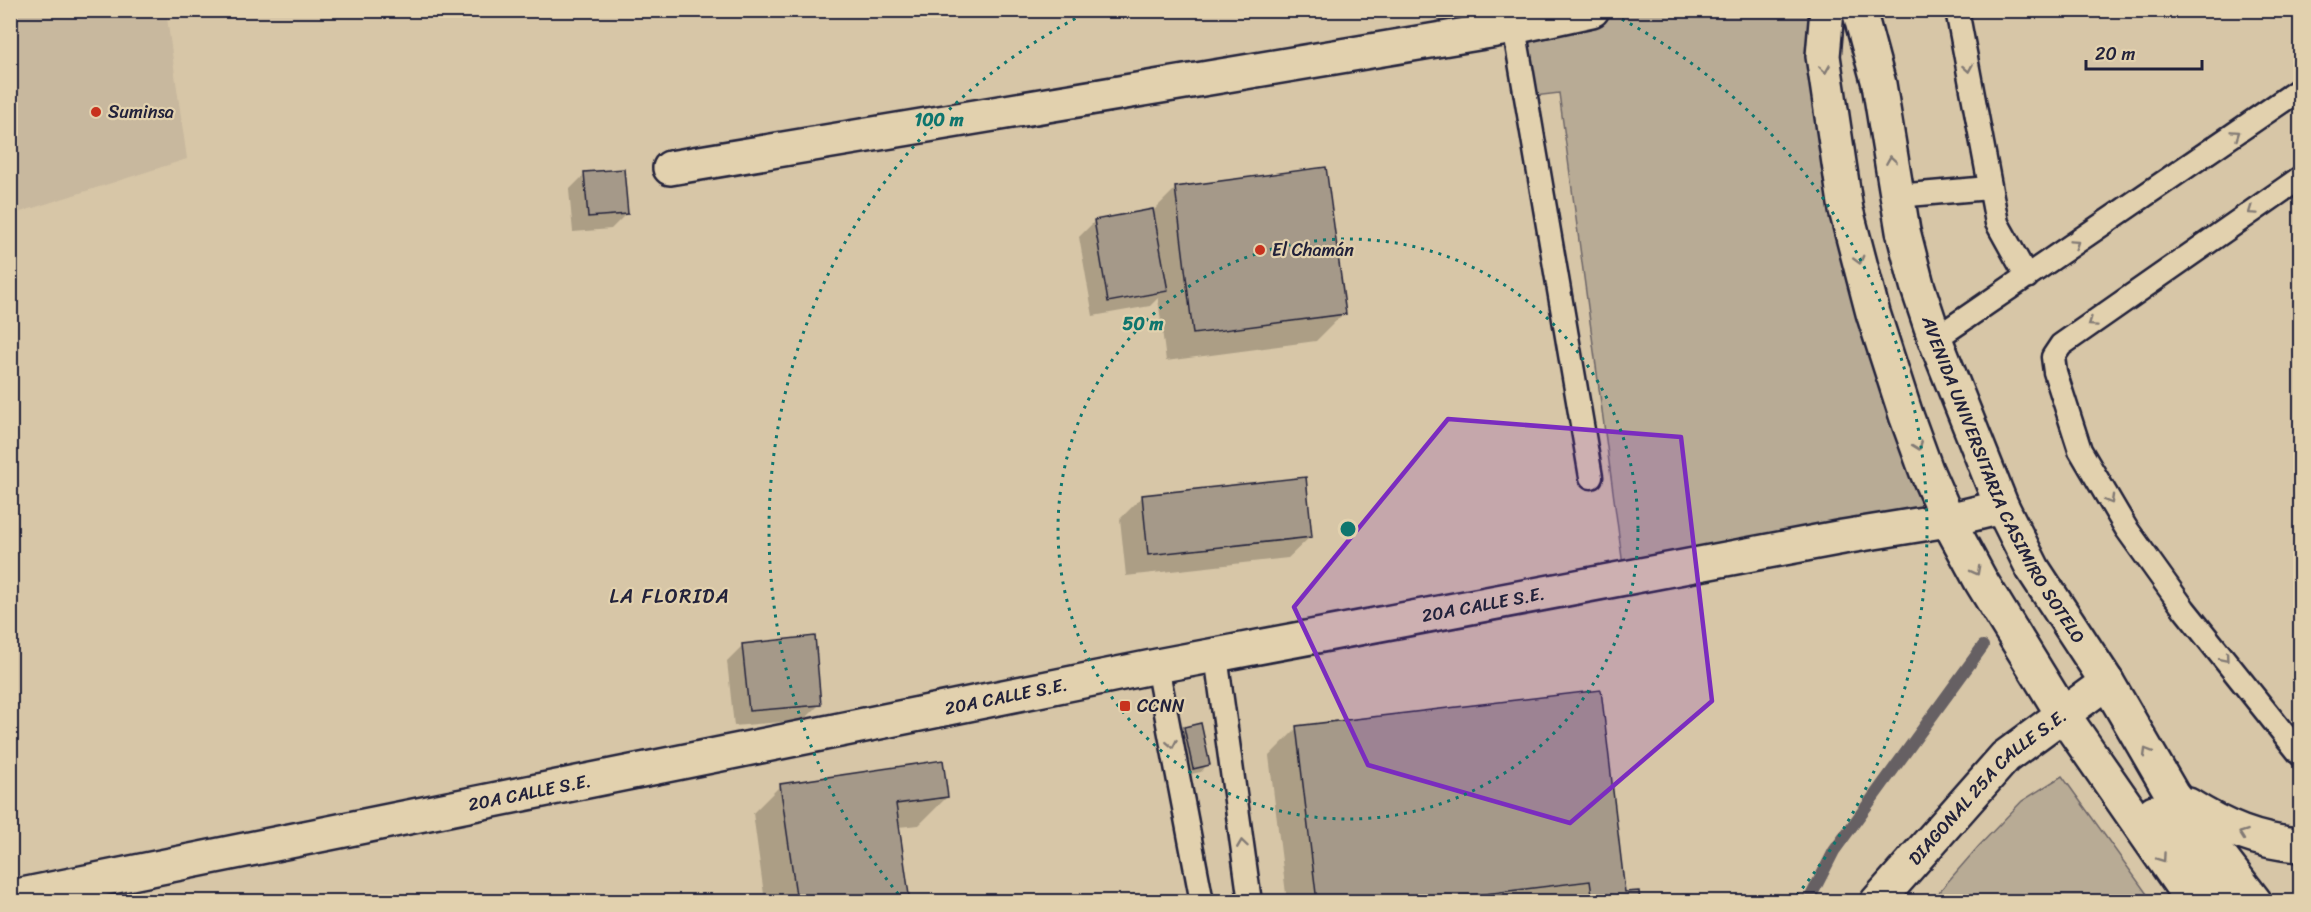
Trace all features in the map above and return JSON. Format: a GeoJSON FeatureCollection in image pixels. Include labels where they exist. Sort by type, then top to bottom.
{"type":"FeatureCollection","features":[{"type":"Feature","properties":{"kind":"street"},"geometry":{"type":"LineString","coordinates":[[670,168],[1514,27],[1592,10]]}},
{"type":"Feature","properties":{"kind":"street"},"geometry":{"type":"LineString","coordinates":[[1827,10],[1823,56],[1849,220],[1873,313],[1906,415],[1948,520],[1981,581],[2062,713],[2193,902]]}},
{"type":"Feature","properties":{"kind":"street","name":"AVENIDA UNIVERSITARIA CASIMIRO SOTELO"},"geometry":{"type":"LineString","coordinates":[[1859,10],[1879,84],[1897,196],[1914,274],[1935,339],[2002,507],[2033,569],[2107,682],[2172,794],[2255,902]]}},
{"type":"Feature","properties":{"kind":"street","name":"20A CALLE S.E."},"geometry":{"type":"LineString","coordinates":[[12,897],[1157,666],[1843,537],[1948,520],[2002,507]]}},
{"type":"Feature","properties":{"kind":"street","name":"DIAGONAL 25A CALLE S.E."},"geometry":{"type":"LineString","coordinates":[[1877,902],[2005,757],[2107,682]]}},
{"type":"Feature","properties":{"kind":"street"},"geometry":{"type":"LineString","coordinates":[[2106,777],[2144,803],[2162,820],[2225,902]]}},
{"type":"Feature","properties":{"kind":"street"},"geometry":{"type":"LineString","coordinates":[[2172,794],[2215,823],[2241,834],[2261,840],[2301,845]]}},
{"type":"Feature","properties":{"kind":"lane"},"geometry":{"type":"LineString","coordinates":[[1957,10],[1997,223],[2027,277]]}},
{"type":"Feature","properties":{"kind":"lane"},"geometry":{"type":"LineString","coordinates":[[1514,27],[1591,477]]}},
{"type":"Feature","properties":{"kind":"lane"},"geometry":{"type":"LineString","coordinates":[[1935,339],[2301,89]]}},
{"type":"Feature","properties":{"kind":"lane"},"geometry":{"type":"LineString","coordinates":[[2301,178],[2061,345],[2053,357],[2055,372],[2080,450],[2126,528],[2184,609],[2301,754]]}},
{"type":"Feature","properties":{"kind":"lane"},"geometry":{"type":"LineString","coordinates":[[1897,196],[1989,188]]}},
{"type":"Feature","properties":{"kind":"lane"},"geometry":{"type":"LineString","coordinates":[[1216,656],[1250,902]]}},
{"type":"Feature","properties":{"kind":"lane"},"geometry":{"type":"LineString","coordinates":[[1157,666],[1202,902]]}},
{"type":"Feature","properties":{"kind":"highlighted area"},"geometry":{"type":"Polygon","coordinates":[[[1448,419],[1681,437],[1712,701],[1570,823],[1368,765],[1294,607],[1448,419]]]}},
{"type":"Feature","properties":{"kind":"shaded area","name":"Suminsa"},"geometry":{"type":"Polygon","coordinates":[[[11,10],[166,11],[187,159],[11,215],[11,10]]]}},
{"type":"Feature","properties":{"kind":"shaded area"},"geometry":{"type":"Polygon","coordinates":[[[1592,11],[1827,11],[1846,210],[1948,520],[1625,580],[1559,93],[1526,97],[1514,27],[1592,11]]]}},
{"type":"Feature","properties":{"kind":"shaded area"},"geometry":{"type":"Polygon","coordinates":[[[2062,776],[2152,901],[1931,901],[2022,801],[2062,776]]]}},
{"type":"Feature","properties":{"kind":"building","name":"El Chamán"},"geometry":{"type":"Polygon","coordinates":[[[1326,167],[1346,314],[1193,334],[1175,187],[1326,167]]]}},
{"type":"Feature","properties":{"kind":"building"},"geometry":{"type":"Polygon","coordinates":[[[624,169],[628,214],[588,217],[584,172],[624,169]]]}},
{"type":"Feature","properties":{"kind":"building"},"geometry":{"type":"Polygon","coordinates":[[[1153,209],[1168,291],[1108,302],[1094,220],[1153,209]]]}},
{"type":"Feature","properties":{"kind":"building"},"geometry":{"type":"Polygon","coordinates":[[[1306,477],[1312,537],[1148,555],[1142,495],[1306,477]]]}},
{"type":"Feature","properties":{"kind":"building"},"geometry":{"type":"Polygon","coordinates":[[[815,636],[821,705],[749,711],[742,644],[815,636]]]}},
{"type":"Feature","properties":{"kind":"building"},"geometry":{"type":"Polygon","coordinates":[[[1601,690],[1625,892],[1639,891],[1640,902],[1593,902],[1590,881],[1420,902],[1317,902],[1296,726],[1601,690]]]}},
{"type":"Feature","properties":{"kind":"building"},"geometry":{"type":"Polygon","coordinates":[[[1201,723],[1210,765],[1193,769],[1184,727],[1201,723]]]}},
{"type":"Feature","properties":{"kind":"building"},"geometry":{"type":"Polygon","coordinates":[[[943,760],[948,797],[896,804],[910,902],[797,902],[780,784],[943,760]]]}},
{"type":"Feature","properties":{"kind":"waterway"},"geometry":{"type":"LineString","coordinates":[[1808,902],[1834,851],[1983,646]]}},
{"type":"Feature","properties":{"kind":"place","name":"Suminsa"},"geometry":{"type":"Point","coordinates":[96,112]}},
{"type":"Feature","properties":{"kind":"place","name":"El Chamán"},"geometry":{"type":"Point","coordinates":[1260,250]}},
{"type":"Feature","properties":{"kind":"place","name":"CCNN"},"geometry":{"type":"Point","coordinates":[1125,706]}},
{"type":"Feature","properties":{"kind":"district","name":"LA FLORIDA"},"geometry":{"type":"Point","coordinates":[670,596]}}]}
